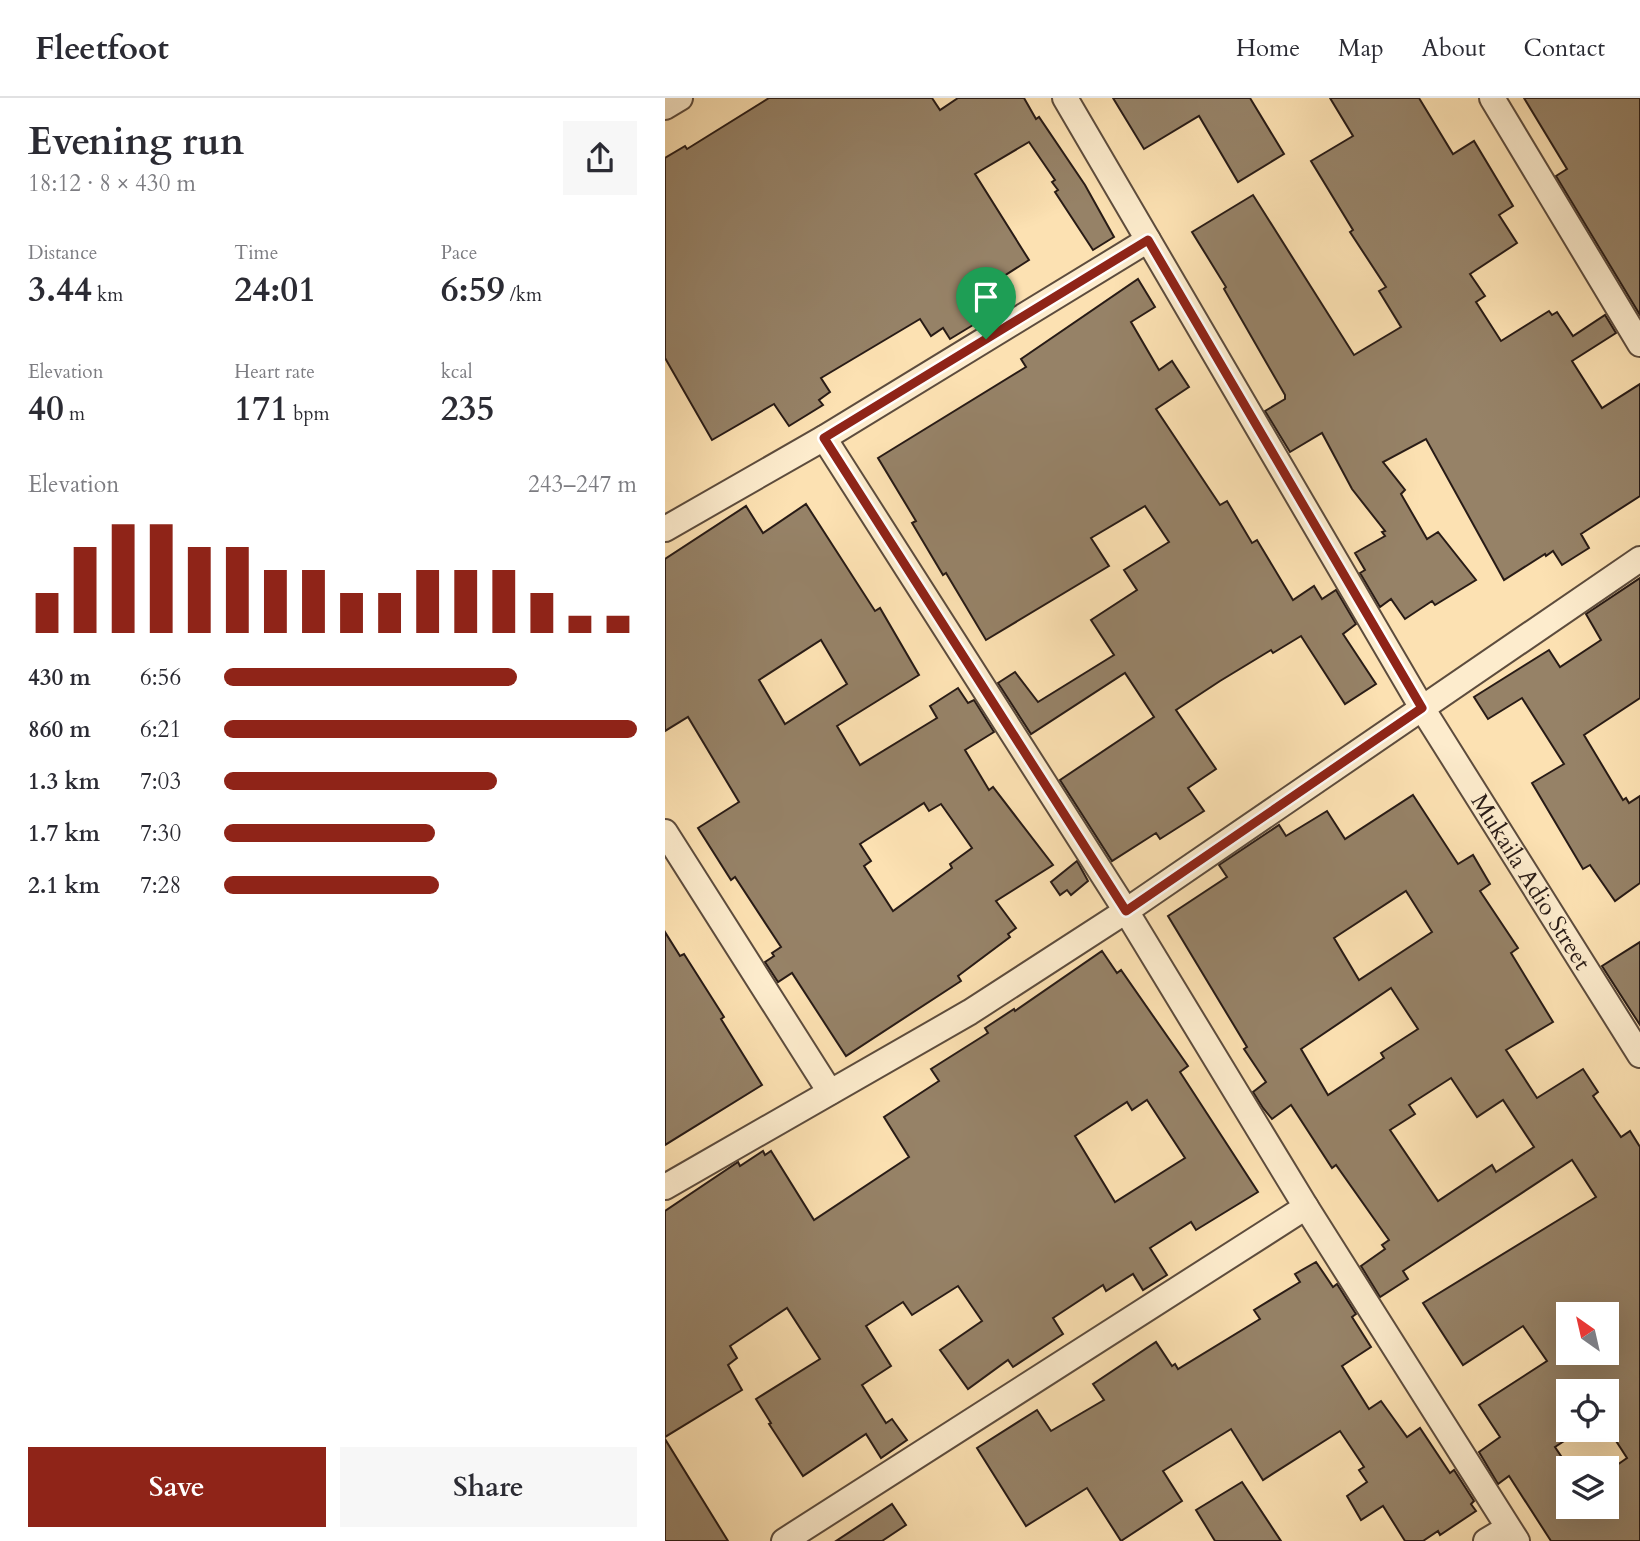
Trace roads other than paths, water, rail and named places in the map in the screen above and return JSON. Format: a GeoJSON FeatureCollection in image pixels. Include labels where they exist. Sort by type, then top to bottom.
{"type":"FeatureCollection","features":[{"type":"Feature","properties":{"kind":"street"},"geometry":{"type":"LineString","coordinates":[[665,107],[680,98]]}},
{"type":"Feature","properties":{"kind":"street","name":"Mukaila Adio Street"},"geometry":{"type":"LineString","coordinates":[[1065,98],[1422,708],[1640,1055]]}},
{"type":"Feature","properties":{"kind":"street"},"geometry":{"type":"LineString","coordinates":[[1492,98],[1640,344]]}},
{"type":"Feature","properties":{"kind":"street"},"geometry":{"type":"LineString","coordinates":[[665,529],[824,438],[1148,240]]}},
{"type":"Feature","properties":{"kind":"street"},"geometry":{"type":"LineString","coordinates":[[824,438],[1126,911],[1306,1208],[1512,1534],[1486,1541]]}},
{"type":"Feature","properties":{"kind":"street"},"geometry":{"type":"LineString","coordinates":[[665,1187],[971,1012],[1126,911],[1640,559]]}},
{"type":"Feature","properties":{"kind":"street"},"geometry":{"type":"LineString","coordinates":[[665,832],[830,1092]]}},
{"type":"Feature","properties":{"kind":"street"},"geometry":{"type":"LineString","coordinates":[[784,1541],[1306,1208]]}}]}
